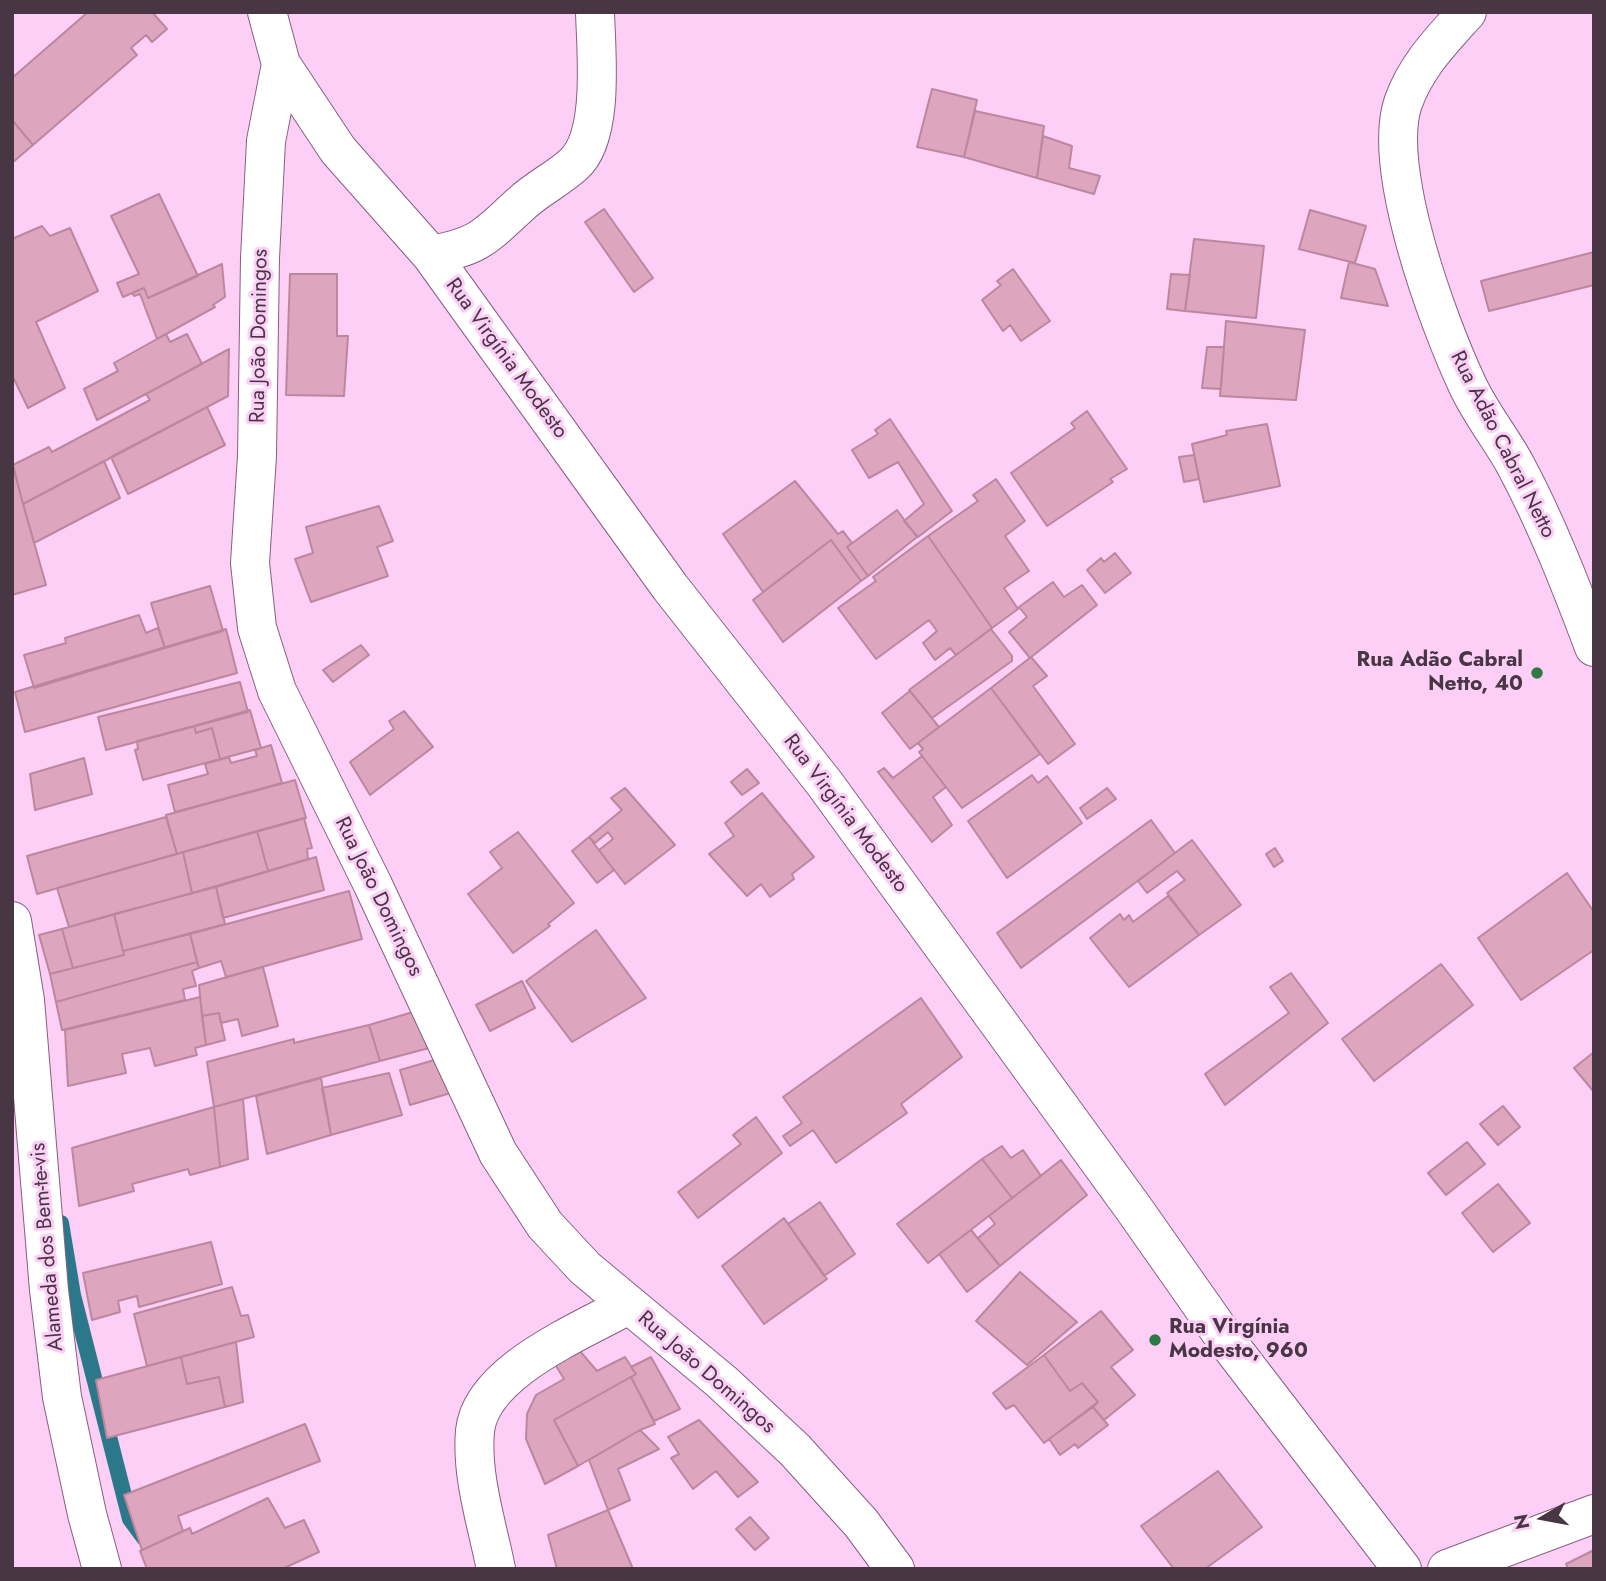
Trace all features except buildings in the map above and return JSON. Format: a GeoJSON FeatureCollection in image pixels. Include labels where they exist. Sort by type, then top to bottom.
{"type":"FeatureCollection","features":[{"type":"Feature","properties":{"kind":"street"},"geometry":{"type":"LineString","coordinates":[[267,12],[281,64]]}},
{"type":"Feature","properties":{"kind":"street"},"geometry":{"type":"LineString","coordinates":[[431,255],[463,248],[493,233],[539,188],[576,163],[584,150],[595,102],[594,12]]}},
{"type":"Feature","properties":{"kind":"street","name":"Rua Adão Cabral Netto"},"geometry":{"type":"LineString","coordinates":[[1467,12],[1422,63],[1402,105],[1398,161],[1407,215],[1468,386],[1516,466],[1563,565],[1594,647]]}},
{"type":"Feature","properties":{"kind":"street","name":"Rua Virgínia Modesto"},"geometry":{"type":"LineString","coordinates":[[281,64],[338,150],[431,255],[670,587],[825,784],[1226,1340],[1402,1569]]}},
{"type":"Feature","properties":{"kind":"street","name":"Rua João Domingos"},"geometry":{"type":"LineString","coordinates":[[281,64],[266,141],[260,258],[257,456],[250,563],[257,628],[277,691],[373,885],[498,1153],[545,1225],[585,1268],[722,1382],[795,1450],[861,1523],[895,1569]]}},
{"type":"Feature","properties":{"kind":"street","name":"Alameda dos Bem-te-vis"},"geometry":{"type":"LineString","coordinates":[[12,921],[25,1000],[49,1290],[62,1397],[80,1487],[102,1569]]}},
{"type":"Feature","properties":{"kind":"street"},"geometry":{"type":"LineString","coordinates":[[496,1569],[476,1472],[475,1429],[487,1397],[513,1372],[532,1359],[628,1306]]}},
{"type":"Feature","properties":{"kind":"street"},"geometry":{"type":"LineString","coordinates":[[1447,1569],[1594,1514]]}},
{"type":"Feature","properties":{"kind":"waterway"},"geometry":{"type":"LineString","coordinates":[[61,1223],[73,1295],[130,1519],[144,1538]]}},
{"type":"Feature","properties":{"kind":"place","name":"Rua Adão Cabral Netto, 40"},"geometry":{"type":"Point","coordinates":[1537,673]}},
{"type":"Feature","properties":{"kind":"place","name":"Rua Virgínia Modesto, 960"},"geometry":{"type":"Point","coordinates":[1155,1340]}}]}
